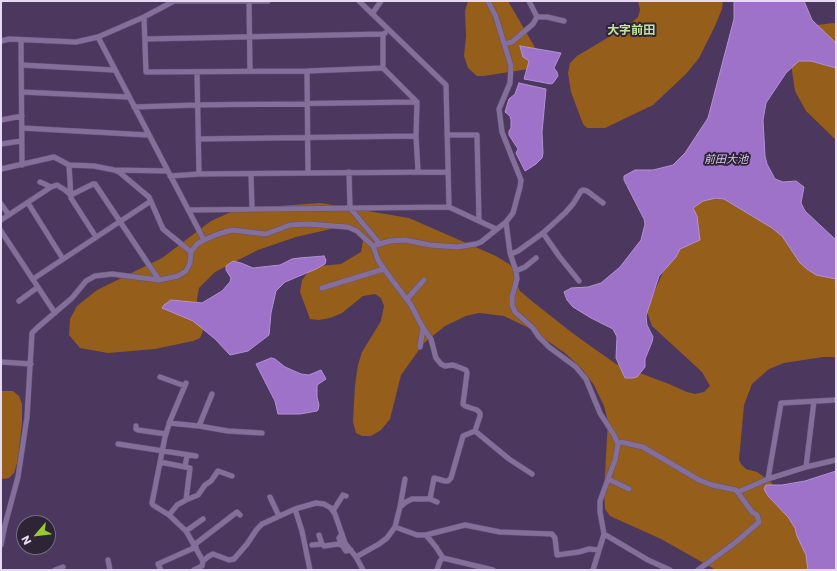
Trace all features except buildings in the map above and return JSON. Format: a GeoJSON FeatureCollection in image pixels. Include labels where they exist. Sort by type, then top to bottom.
{"type":"FeatureCollection","features":[{"type":"Feature","properties":{"kind":"street"},"geometry":{"type":"LineString","coordinates":[[1,41],[20,40],[76,42],[98,37],[144,17],[174,1],[268,1]]}},
{"type":"Feature","properties":{"kind":"street"},"geometry":{"type":"LineString","coordinates":[[249,1],[250,71]]}},
{"type":"Feature","properties":{"kind":"street"},"geometry":{"type":"LineString","coordinates":[[359,1],[446,86],[449,207]]}},
{"type":"Feature","properties":{"kind":"street"},"geometry":{"type":"LineString","coordinates":[[372,14],[381,1]]}},
{"type":"Feature","properties":{"kind":"street"},"geometry":{"type":"LineString","coordinates":[[373,246],[390,241],[405,240],[430,245],[457,247],[481,242],[506,222],[513,213],[521,180],[502,132],[500,116],[500,109],[510,84],[511,66],[496,17],[488,1]]}},
{"type":"Feature","properties":{"kind":"street"},"geometry":{"type":"LineString","coordinates":[[529,1],[537,17]]}},
{"type":"Feature","properties":{"kind":"street"},"geometry":{"type":"LineString","coordinates":[[144,17],[146,72],[307,71],[383,68]]}},
{"type":"Feature","properties":{"kind":"street"},"geometry":{"type":"LineString","coordinates":[[504,44],[512,42],[533,24],[537,17]]}},
{"type":"Feature","properties":{"kind":"street"},"geometry":{"type":"LineString","coordinates":[[537,17],[547,17],[564,22]]}},
{"type":"Feature","properties":{"kind":"street"},"geometry":{"type":"LineString","coordinates":[[145,39],[383,34],[388,30]]}},
{"type":"Feature","properties":{"kind":"street"},"geometry":{"type":"LineString","coordinates":[[383,34],[383,68],[417,102],[416,136],[418,171]]}},
{"type":"Feature","properties":{"kind":"street"},"geometry":{"type":"LineString","coordinates":[[98,37],[204,240]]}},
{"type":"Feature","properties":{"kind":"street"},"geometry":{"type":"LineString","coordinates":[[20,40],[22,165]]}},
{"type":"Feature","properties":{"kind":"street"},"geometry":{"type":"LineString","coordinates":[[21,65],[114,70]]}},
{"type":"Feature","properties":{"kind":"street"},"geometry":{"type":"LineString","coordinates":[[307,71],[308,172]]}},
{"type":"Feature","properties":{"kind":"street"},"geometry":{"type":"LineString","coordinates":[[197,72],[199,174]]}},
{"type":"Feature","properties":{"kind":"street"},"geometry":{"type":"LineString","coordinates":[[22,92],[128,97]]}},
{"type":"Feature","properties":{"kind":"street"},"geometry":{"type":"LineString","coordinates":[[134,107],[417,102]]}},
{"type":"Feature","properties":{"kind":"street"},"geometry":{"type":"LineString","coordinates":[[1,120],[22,116]]}},
{"type":"Feature","properties":{"kind":"street"},"geometry":{"type":"LineString","coordinates":[[22,128],[148,135]]}},
{"type":"Feature","properties":{"kind":"street"},"geometry":{"type":"LineString","coordinates":[[447,135],[478,135],[479,221]]}},
{"type":"Feature","properties":{"kind":"street"},"geometry":{"type":"LineString","coordinates":[[198,139],[416,136]]}},
{"type":"Feature","properties":{"kind":"street"},"geometry":{"type":"LineString","coordinates":[[1,144],[21,140]]}},
{"type":"Feature","properties":{"kind":"street"},"geometry":{"type":"LineString","coordinates":[[1,169],[54,157],[69,165],[94,166],[114,170],[169,173],[251,174],[308,172],[447,172]]}},
{"type":"Feature","properties":{"kind":"street"},"geometry":{"type":"LineString","coordinates":[[69,165],[70,195]]}},
{"type":"Feature","properties":{"kind":"street"},"geometry":{"type":"LineString","coordinates":[[114,170],[119,172],[149,197],[163,229],[191,252]]}},
{"type":"Feature","properties":{"kind":"street"},"geometry":{"type":"LineString","coordinates":[[349,172],[350,208],[380,244]]}},
{"type":"Feature","properties":{"kind":"street"},"geometry":{"type":"LineString","coordinates":[[251,174],[252,209]]}},
{"type":"Feature","properties":{"kind":"street"},"geometry":{"type":"LineString","coordinates":[[40,182],[51,187]]}},
{"type":"Feature","properties":{"kind":"street"},"geometry":{"type":"LineString","coordinates":[[70,195],[95,184],[158,280]]}},
{"type":"Feature","properties":{"kind":"street"},"geometry":{"type":"LineString","coordinates":[[1,220],[51,187],[57,186],[65,190],[70,195],[96,237]]}},
{"type":"Feature","properties":{"kind":"street"},"geometry":{"type":"LineString","coordinates":[[511,254],[518,251],[543,233],[573,204],[580,191],[587,191],[603,203]]}},
{"type":"Feature","properties":{"kind":"street"},"geometry":{"type":"LineString","coordinates":[[33,279],[151,201]]}},
{"type":"Feature","properties":{"kind":"street"},"geometry":{"type":"LineString","coordinates":[[28,203],[63,259]]}},
{"type":"Feature","properties":{"kind":"street"},"geometry":{"type":"LineString","coordinates":[[1,204],[9,215]]}},
{"type":"Feature","properties":{"kind":"street"},"geometry":{"type":"LineString","coordinates":[[189,210],[449,207],[496,229]]}},
{"type":"Feature","properties":{"kind":"street"},"geometry":{"type":"LineString","coordinates":[[506,222],[517,279],[512,298],[512,305],[515,312],[534,328],[539,337],[576,367],[586,379],[600,413],[618,444],[616,460],[600,501],[600,512],[604,534],[593,570]]}},
{"type":"Feature","properties":{"kind":"street"},"geometry":{"type":"LineString","coordinates":[[1,545],[18,477],[28,417],[32,334],[72,298],[86,281],[95,276],[112,274],[158,280],[178,276],[186,271],[190,264],[191,252],[197,244],[218,234],[232,230],[266,234],[290,225],[307,224],[348,227],[358,231],[373,246],[378,260],[411,305],[431,340],[436,358],[444,366],[453,365],[466,370],[467,373],[462,404],[477,410],[480,413],[480,416],[475,431],[464,436],[451,478],[445,482],[434,478],[430,499]]}},
{"type":"Feature","properties":{"kind":"street"},"geometry":{"type":"LineString","coordinates":[[1,231],[55,313]]}},
{"type":"Feature","properties":{"kind":"street"},"geometry":{"type":"LineString","coordinates":[[543,233],[579,281]]}},
{"type":"Feature","properties":{"kind":"street"},"geometry":{"type":"LineString","coordinates":[[516,270],[525,266],[536,258]]}},
{"type":"Feature","properties":{"kind":"street"},"geometry":{"type":"LineString","coordinates":[[322,288],[384,269]]}},
{"type":"Feature","properties":{"kind":"street"},"geometry":{"type":"LineString","coordinates":[[407,300],[424,280]]}},
{"type":"Feature","properties":{"kind":"street"},"geometry":{"type":"LineString","coordinates":[[19,301],[38,287]]}},
{"type":"Feature","properties":{"kind":"street"},"geometry":{"type":"LineString","coordinates":[[420,347],[423,328]]}},
{"type":"Feature","properties":{"kind":"street"},"geometry":{"type":"LineString","coordinates":[[1,362],[31,364]]}},
{"type":"Feature","properties":{"kind":"street"},"geometry":{"type":"LineString","coordinates":[[160,377],[185,385],[169,423],[162,450],[152,503],[169,515],[186,531],[203,561]]}},
{"type":"Feature","properties":{"kind":"street"},"geometry":{"type":"LineString","coordinates":[[199,426],[212,394]]}},
{"type":"Feature","properties":{"kind":"street"},"geometry":{"type":"LineString","coordinates":[[768,479],[781,403],[836,400]]}},
{"type":"Feature","properties":{"kind":"street"},"geometry":{"type":"LineString","coordinates":[[806,467],[814,401]]}},
{"type":"Feature","properties":{"kind":"street"},"geometry":{"type":"LineString","coordinates":[[169,423],[228,431],[262,433]]}},
{"type":"Feature","properties":{"kind":"street"},"geometry":{"type":"LineString","coordinates":[[136,426],[136,429],[138,430],[166,434]]}},
{"type":"Feature","properties":{"kind":"street"},"geometry":{"type":"LineString","coordinates":[[475,431],[509,459],[532,474]]}},
{"type":"Feature","properties":{"kind":"street"},"geometry":{"type":"LineString","coordinates":[[618,444],[621,442],[643,447],[698,480],[712,485],[736,490],[752,512],[756,515],[759,522],[736,542],[698,570]]}},
{"type":"Feature","properties":{"kind":"street"},"geometry":{"type":"LineString","coordinates":[[118,444],[196,456]]}},
{"type":"Feature","properties":{"kind":"street"},"geometry":{"type":"LineString","coordinates":[[185,467],[187,455]]}},
{"type":"Feature","properties":{"kind":"street"},"geometry":{"type":"LineString","coordinates":[[738,492],[768,479],[806,467],[836,460]]}},
{"type":"Feature","properties":{"kind":"street"},"geometry":{"type":"LineString","coordinates":[[160,462],[190,468],[186,500]]}},
{"type":"Feature","properties":{"kind":"street"},"geometry":{"type":"LineString","coordinates":[[169,515],[177,505],[198,495],[218,471],[232,476]]}},
{"type":"Feature","properties":{"kind":"street"},"geometry":{"type":"LineString","coordinates":[[356,557],[387,538],[395,527],[405,479]]}},
{"type":"Feature","properties":{"kind":"street"},"geometry":{"type":"LineString","coordinates":[[608,479],[629,489]]}},
{"type":"Feature","properties":{"kind":"street"},"geometry":{"type":"LineString","coordinates":[[333,511],[343,495],[346,496]]}},
{"type":"Feature","properties":{"kind":"street"},"geometry":{"type":"LineString","coordinates":[[270,497],[279,516]]}},
{"type":"Feature","properties":{"kind":"street"},"geometry":{"type":"LineString","coordinates":[[400,507],[412,499],[430,499],[437,502]]}},
{"type":"Feature","properties":{"kind":"street"},"geometry":{"type":"LineString","coordinates":[[194,570],[202,566],[203,561],[213,554],[229,560],[234,559],[248,544],[257,529],[262,524],[295,509],[316,503],[324,504],[331,508],[345,543],[356,557],[363,570]]}},
{"type":"Feature","properties":{"kind":"street"},"geometry":{"type":"LineString","coordinates":[[295,509],[302,531],[310,570]]}},
{"type":"Feature","properties":{"kind":"street"},"geometry":{"type":"LineString","coordinates":[[161,570],[158,564],[195,546],[237,511]]}},
{"type":"Feature","properties":{"kind":"street"},"geometry":{"type":"LineString","coordinates":[[186,531],[203,519]]}},
{"type":"Feature","properties":{"kind":"street"},"geometry":{"type":"LineString","coordinates":[[395,527],[416,535],[426,535],[465,525],[500,532],[552,534],[554,535],[557,555],[589,549],[599,550]]}},
{"type":"Feature","properties":{"kind":"street"},"geometry":{"type":"LineString","coordinates":[[342,534],[339,538],[342,545],[346,551],[351,550]]}},
{"type":"Feature","properties":{"kind":"street"},"geometry":{"type":"LineString","coordinates":[[604,534],[648,560],[670,570]]}},
{"type":"Feature","properties":{"kind":"street"},"geometry":{"type":"LineString","coordinates":[[319,535],[322,544]]}},
{"type":"Feature","properties":{"kind":"street"},"geometry":{"type":"LineString","coordinates":[[426,535],[443,558],[493,570]]}},
{"type":"Feature","properties":{"kind":"street"},"geometry":{"type":"LineString","coordinates":[[312,545],[342,545]]}},
{"type":"Feature","properties":{"kind":"street"},"geometry":{"type":"LineString","coordinates":[[438,570],[440,561],[443,558]]}},
{"type":"Feature","properties":{"kind":"street"},"geometry":{"type":"LineString","coordinates":[[108,560],[110,570]]}},
{"type":"Feature","properties":{"kind":"street"},"geometry":{"type":"LineString","coordinates":[[55,570],[63,567]]}},
{"type":"Feature","properties":{"kind":"shaded area"},"geometry":{"type":"Polygon","coordinates":[[[468,1],[508,1],[537,51],[535,68],[477,76],[468,68],[464,56],[466,36],[465,11],[468,1]]]}},
{"type":"Feature","properties":{"kind":"shaded area"},"geometry":{"type":"Polygon","coordinates":[[[638,1],[723,1],[722,9],[715,26],[699,58],[686,74],[653,105],[605,128],[587,128],[583,124],[571,92],[568,73],[570,63],[577,56],[629,25],[638,17],[640,10],[638,1]]]}},
{"type":"Feature","properties":{"kind":"shaded area"},"geometry":{"type":"Polygon","coordinates":[[[836,24],[836,140],[806,111],[795,91],[789,50],[817,25],[836,24]]]}},
{"type":"Feature","properties":{"kind":"shaded area"},"geometry":{"type":"Polygon","coordinates":[[[708,191],[836,249],[836,357],[823,357],[784,363],[769,369],[752,384],[744,405],[739,460],[746,469],[757,472],[771,482],[790,508],[827,570],[716,570],[661,539],[610,516],[605,509],[604,492],[608,421],[604,406],[594,385],[582,369],[565,353],[529,328],[504,316],[479,313],[466,316],[445,326],[424,343],[401,375],[390,419],[381,430],[371,436],[362,436],[356,433],[353,422],[355,385],[358,365],[362,352],[381,321],[384,306],[381,298],[375,294],[363,296],[342,313],[330,318],[319,320],[310,319],[300,292],[302,280],[309,271],[319,266],[341,264],[361,252],[363,241],[356,230],[344,226],[296,237],[258,250],[215,272],[199,288],[197,299],[198,311],[203,331],[200,338],[193,341],[155,349],[108,353],[80,348],[69,335],[70,319],[77,306],[97,290],[162,258],[211,221],[242,207],[321,203],[409,218],[496,256],[509,264],[515,271],[515,280],[520,291],[575,335],[616,364],[687,392],[695,394],[704,392],[710,386],[702,372],[652,326],[647,312],[651,299],[688,216],[697,202],[708,191]]]}},
{"type":"Feature","properties":{"kind":"shaded area"},"geometry":{"type":"Polygon","coordinates":[[[1,391],[13,391],[19,396],[22,404],[22,422],[18,460],[14,473],[9,478],[3,479],[1,478],[1,391]]]}},
{"type":"Feature","properties":{"kind":"water","name":"前田大池"},"geometry":{"type":"Polygon","coordinates":[[[734,1],[804,1],[812,20],[836,43],[836,68],[811,61],[799,61],[786,73],[766,103],[763,120],[765,156],[767,164],[775,179],[783,182],[796,181],[804,187],[801,203],[805,211],[836,240],[836,279],[816,275],[807,269],[800,263],[782,236],[772,228],[724,199],[716,198],[703,201],[693,208],[697,216],[700,240],[680,249],[676,257],[659,276],[646,316],[647,325],[653,337],[645,359],[645,367],[637,377],[625,378],[616,358],[617,337],[613,329],[573,307],[567,300],[564,292],[571,288],[588,287],[601,283],[620,267],[641,240],[645,224],[644,219],[624,180],[624,176],[635,170],[653,170],[673,165],[685,153],[708,118],[734,19],[734,1]]]}},
{"type":"Feature","properties":{"kind":"water"},"geometry":{"type":"Polygon","coordinates":[[[520,46],[561,53],[554,68],[558,76],[553,83],[551,84],[524,79],[529,61],[523,57],[520,46]]]}},
{"type":"Feature","properties":{"kind":"water"},"geometry":{"type":"Polygon","coordinates":[[[519,83],[546,89],[542,132],[542,158],[525,171],[516,153],[518,149],[509,135],[511,120],[510,116],[505,112],[509,99],[515,94],[519,83]]]}},
{"type":"Feature","properties":{"kind":"water"},"geometry":{"type":"Polygon","coordinates":[[[324,256],[326,260],[325,264],[285,282],[276,291],[271,313],[269,335],[248,351],[230,355],[215,339],[193,321],[162,308],[171,300],[202,303],[222,291],[230,282],[231,278],[226,270],[226,266],[233,261],[253,268],[280,265],[292,259],[324,256]]]}},
{"type":"Feature","properties":{"kind":"water"},"geometry":{"type":"Polygon","coordinates":[[[271,358],[275,359],[285,367],[301,374],[309,375],[321,370],[326,379],[317,385],[319,405],[317,411],[300,414],[278,414],[275,401],[256,364],[271,358]]]}},
{"type":"Feature","properties":{"kind":"water"},"geometry":{"type":"Polygon","coordinates":[[[836,471],[836,570],[808,570],[806,555],[795,528],[788,517],[768,496],[764,489],[766,485],[782,485],[805,481],[836,471]]]}},
{"type":"Feature","properties":{"kind":"district","name":"大字前田"},"geometry":{"type":"Point","coordinates":[631,31]}}]}
